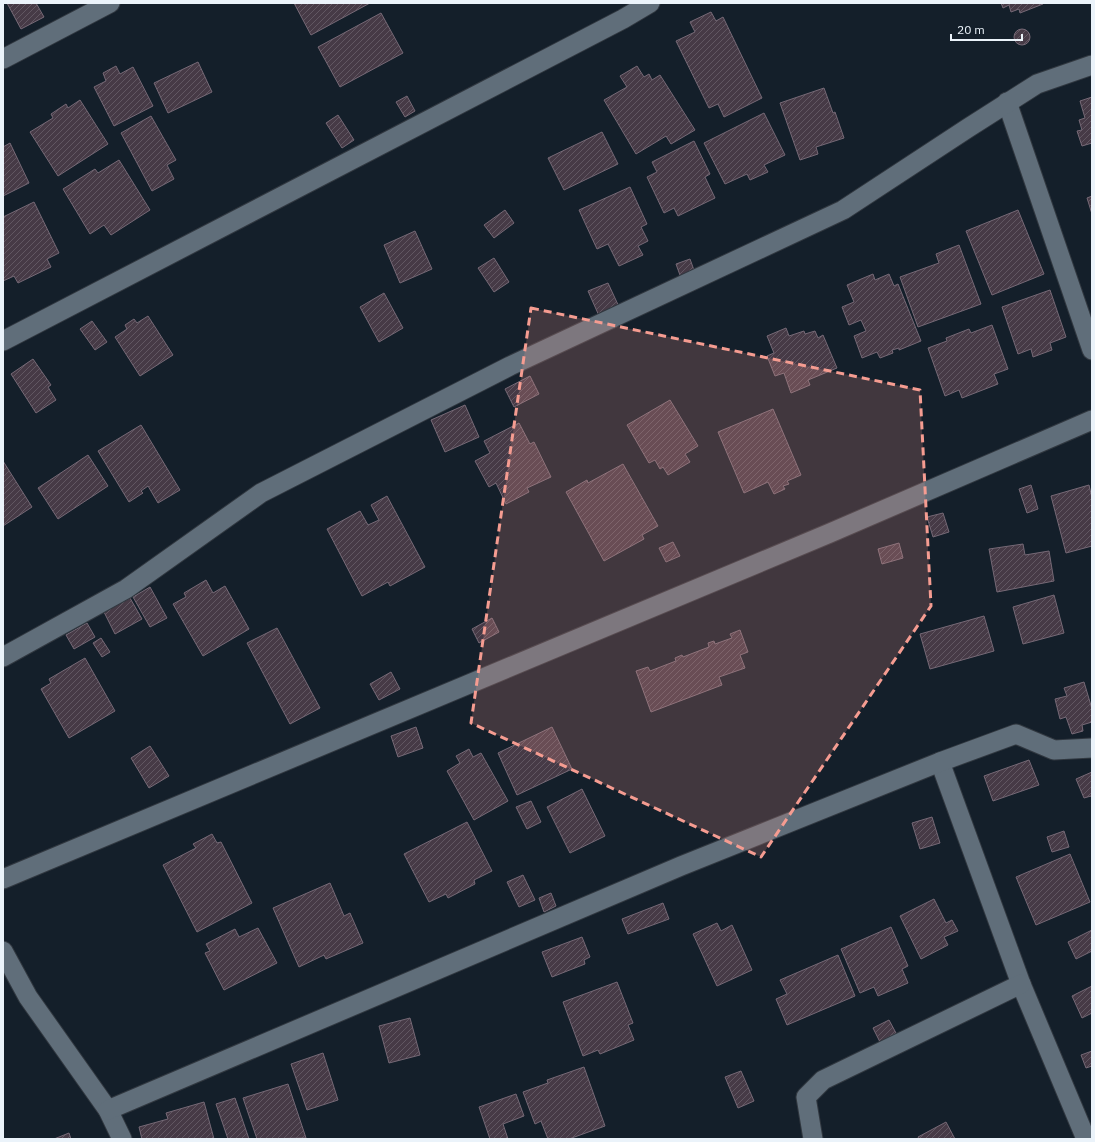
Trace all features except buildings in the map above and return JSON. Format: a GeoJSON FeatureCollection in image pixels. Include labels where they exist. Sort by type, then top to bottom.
{"type":"FeatureCollection","features":[{"type":"Feature","properties":{"kind":"street"},"geometry":{"type":"LineString","coordinates":[[3,59],[110,3]]}},
{"type":"Feature","properties":{"kind":"street"},"geometry":{"type":"LineString","coordinates":[[3,341],[623,19],[650,3]]}},
{"type":"Feature","properties":{"kind":"street"},"geometry":{"type":"LineString","coordinates":[[3,657],[126,589],[261,493],[510,366],[843,210],[1007,102],[1037,84],[1092,65]]}},
{"type":"Feature","properties":{"kind":"street"},"geometry":{"type":"LineString","coordinates":[[1007,102],[1092,350]]}},
{"type":"Feature","properties":{"kind":"street"},"geometry":{"type":"LineString","coordinates":[[3,878],[822,536],[1092,420]]}},
{"type":"Feature","properties":{"kind":"street"},"geometry":{"type":"LineString","coordinates":[[108,1110],[681,866],[940,762],[1016,734],[1054,750],[1092,748]]}},
{"type":"Feature","properties":{"kind":"street"},"geometry":{"type":"LineString","coordinates":[[940,762],[1021,984],[1086,1139]]}},
{"type":"Feature","properties":{"kind":"street"},"geometry":{"type":"LineString","coordinates":[[3,951],[28,997],[108,1110],[122,1139]]}},
{"type":"Feature","properties":{"kind":"street"},"geometry":{"type":"LineString","coordinates":[[813,1139],[806,1097],[823,1080],[1021,984]]}},
{"type":"Feature","properties":{"kind":"highlighted area"},"geometry":{"type":"Polygon","coordinates":[[[531,308],[920,390],[931,606],[761,857],[471,723],[531,308]]]}}]}
